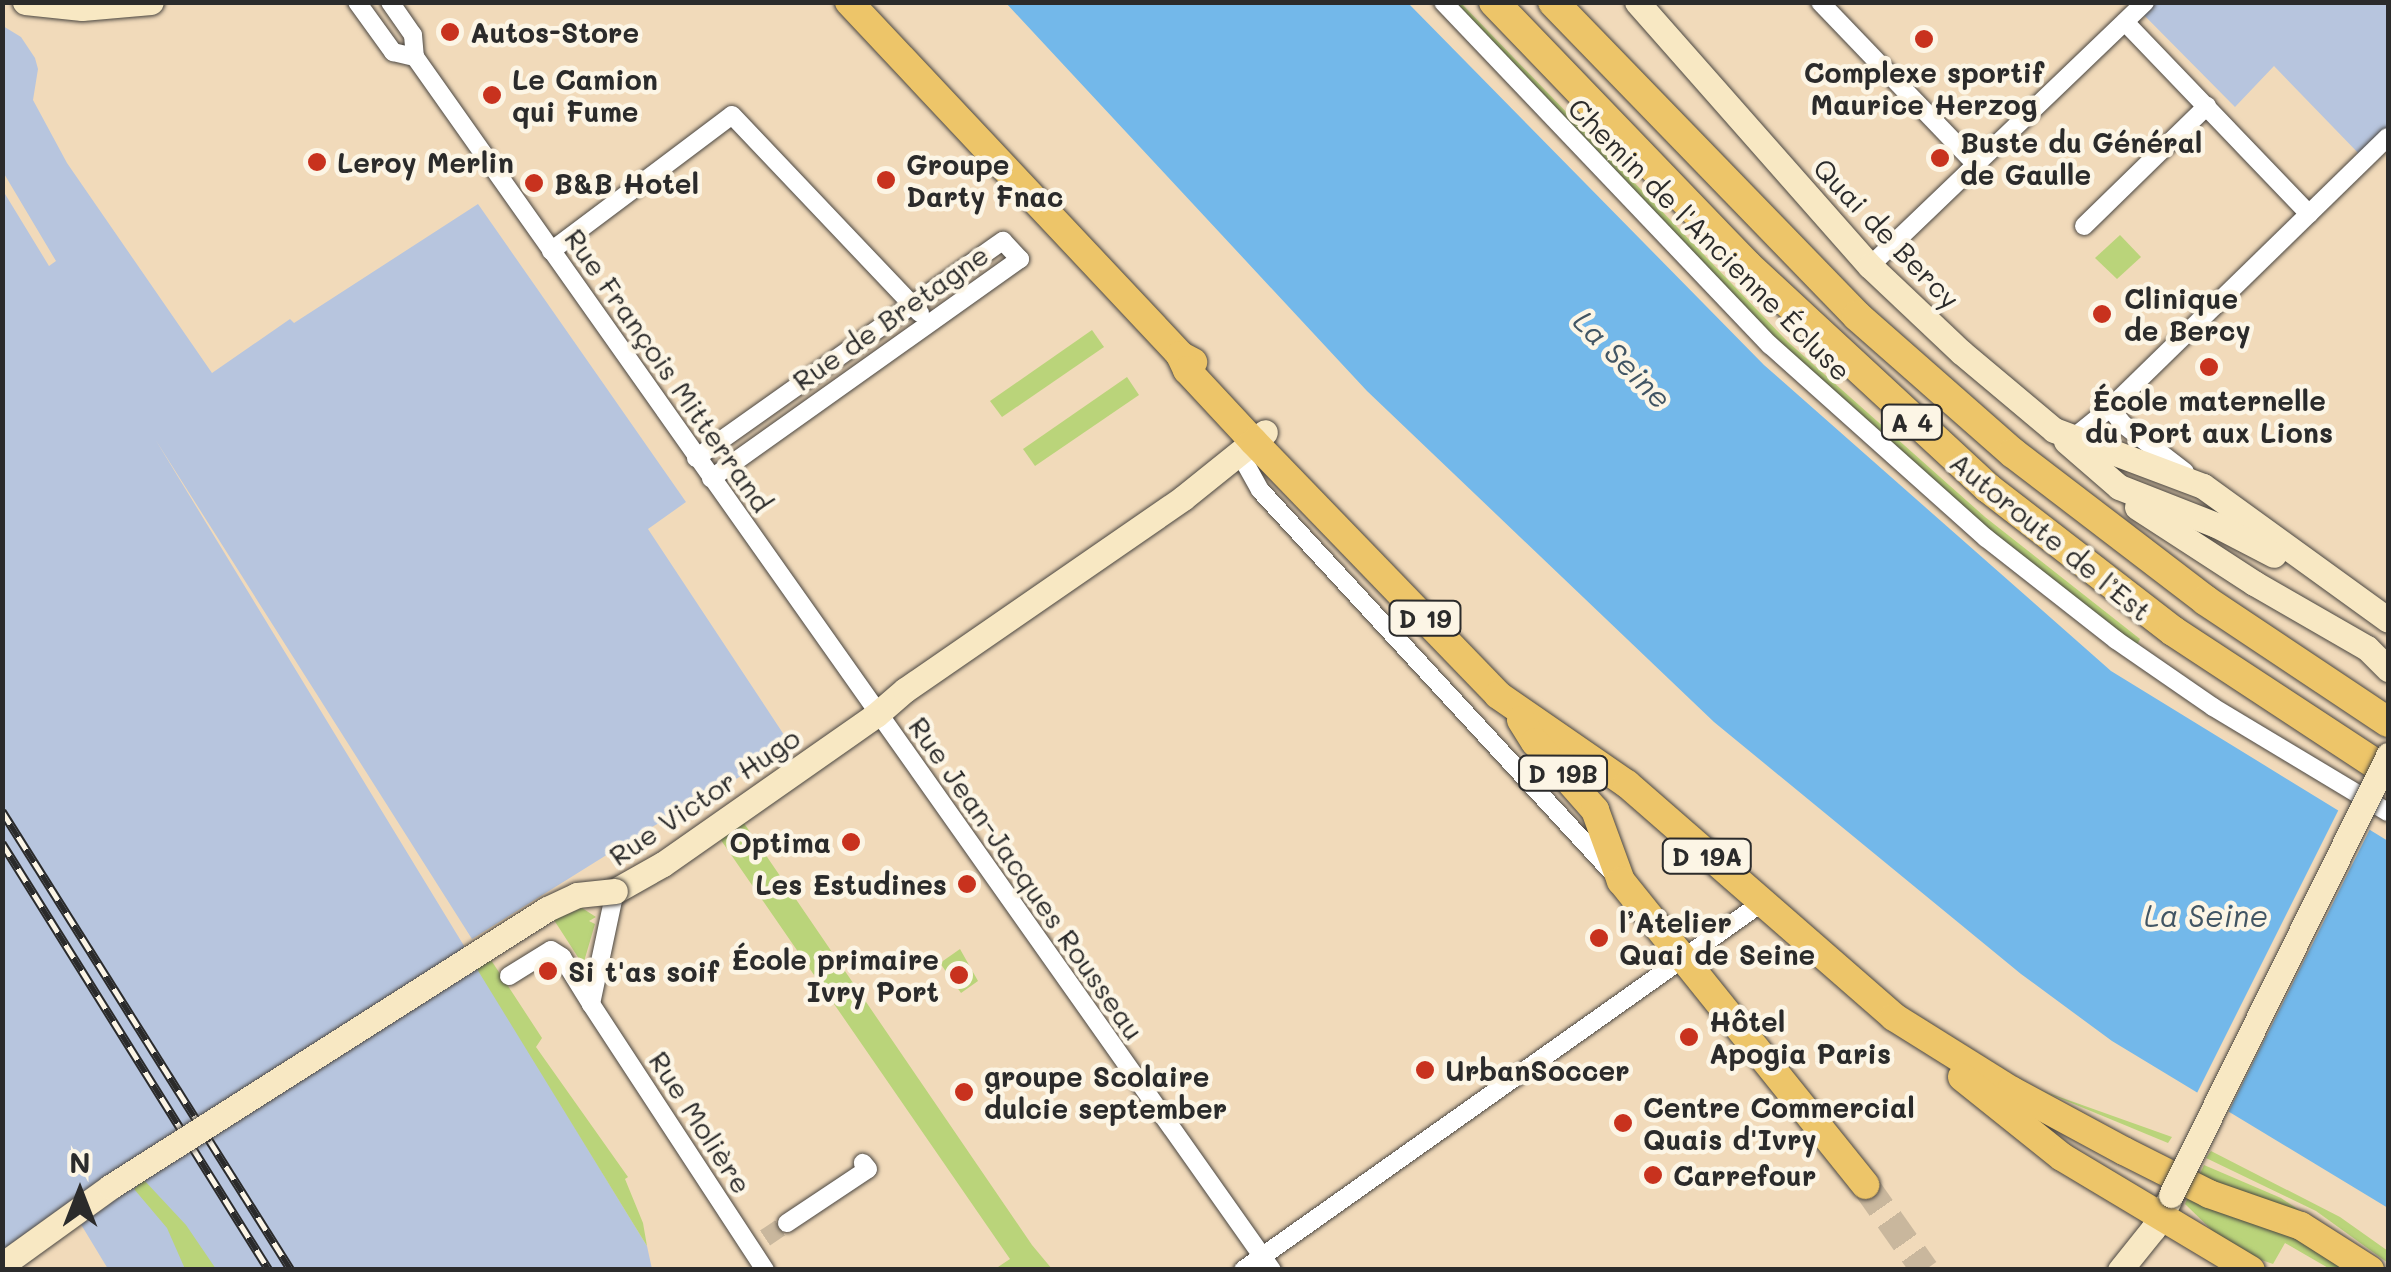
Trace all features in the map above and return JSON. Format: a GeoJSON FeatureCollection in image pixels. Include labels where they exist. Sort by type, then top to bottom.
{"type":"FeatureCollection","features":[{"type":"Feature","properties":{"kind":"highway","name":"Autoroute de l’Est"},"geometry":{"type":"LineString","coordinates":[[1494,2],[1747,265],[1949,454],[2159,621],[2388,772]]}},
{"type":"Feature","properties":{"kind":"highway","name":"Autoroute de l’Est"},"geometry":{"type":"LineString","coordinates":[[1552,2],[1857,316],[2013,453],[2205,600],[2388,722]]}},
{"type":"Feature","properties":{"kind":"main road"},"geometry":{"type":"LineString","coordinates":[[26,2],[82,8],[151,2]]}},
{"type":"Feature","properties":{"kind":"main road","name":"D 19"},"geometry":{"type":"LineString","coordinates":[[849,2],[1180,355],[1207,372],[1253,443],[1322,494],[1340,528],[1513,706]]}},
{"type":"Feature","properties":{"kind":"main road","name":"Quai de Bercy"},"geometry":{"type":"LineString","coordinates":[[1636,2],[1870,266],[1961,352],[2063,434],[2202,486],[2388,620]]}},
{"type":"Feature","properties":{"kind":"main road"},"geometry":{"type":"LineString","coordinates":[[2063,434],[2119,487],[2261,546],[2388,636]]}},
{"type":"Feature","properties":{"kind":"main road","name":"Rue Victor Hugo"},"geometry":{"type":"LineString","coordinates":[[2,1265],[110,1187],[546,908],[577,895],[615,891],[662,864],[876,716],[900,694],[1207,480],[1253,443]]}},
{"type":"Feature","properties":{"kind":"main road"},"geometry":{"type":"LineString","coordinates":[[2099,450],[2100,463],[2134,505],[2254,583],[2367,648],[2388,669]]}},
{"type":"Feature","properties":{"kind":"main road","name":"D 19B"},"geometry":{"type":"LineString","coordinates":[[1513,706],[1535,742],[1595,810],[1621,881],[1865,1185]]}},
{"type":"Feature","properties":{"kind":"main road","name":"D 19A"},"geometry":{"type":"LineString","coordinates":[[1513,706],[1627,784],[1760,904],[1972,1078],[2209,1194],[2301,1226],[2370,1270]]}},
{"type":"Feature","properties":{"kind":"main road"},"geometry":{"type":"LineString","coordinates":[[2120,1270],[2166,1206],[2388,755]]}},
{"type":"Feature","properties":{"kind":"main road"},"geometry":{"type":"LineString","coordinates":[[1972,1078],[2062,1158],[2166,1206],[2251,1270]]}},
{"type":"Feature","properties":{"kind":"street","name":"Rue François Mitterrand"},"geometry":{"type":"LineString","coordinates":[[390,2],[413,36],[415,57],[787,582],[876,716]]}},
{"type":"Feature","properties":{"kind":"street","name":"Chemin de l'Ancienne Écluse"},"geometry":{"type":"LineString","coordinates":[[1442,2],[1744,320],[1986,538],[2116,640],[2213,707],[2388,812]]}},
{"type":"Feature","properties":{"kind":"street"},"geometry":{"type":"LineString","coordinates":[[1820,2],[1977,166]]}},
{"type":"Feature","properties":{"kind":"street"},"geometry":{"type":"LineString","coordinates":[[1870,266],[2145,2]]}},
{"type":"Feature","properties":{"kind":"street","name":"Rue François Mitterrand"},"geometry":{"type":"LineString","coordinates":[[363,4],[393,52],[415,57]]}},
{"type":"Feature","properties":{"kind":"street"},"geometry":{"type":"LineString","coordinates":[[2125,22],[2309,214]]}},
{"type":"Feature","properties":{"kind":"street"},"geometry":{"type":"LineString","coordinates":[[2084,226],[2206,106]]}},
{"type":"Feature","properties":{"kind":"street"},"geometry":{"type":"LineString","coordinates":[[552,251],[732,115],[929,323]]}},
{"type":"Feature","properties":{"kind":"street"},"geometry":{"type":"LineString","coordinates":[[2063,434],[2110,408],[2388,137]]}},
{"type":"Feature","properties":{"kind":"street","name":"Rue de Bretagne"},"geometry":{"type":"LineString","coordinates":[[696,458],[1003,240],[1020,259],[711,479]]}},
{"type":"Feature","properties":{"kind":"street"},"geometry":{"type":"LineString","coordinates":[[2099,450],[2110,424],[2110,408]]}},
{"type":"Feature","properties":{"kind":"street","name":"Quai de Bercy"},"geometry":{"type":"LineString","coordinates":[[2110,408],[2124,424],[2202,486]]}},
{"type":"Feature","properties":{"kind":"street","name":"D 19B"},"geometry":{"type":"LineString","coordinates":[[1253,443],[1260,490],[1621,881]]}},
{"type":"Feature","properties":{"kind":"street","name":"Rue Jean-Jacques Rousseau"},"geometry":{"type":"LineString","coordinates":[[876,716],[1267,1262]]}},
{"type":"Feature","properties":{"kind":"street"},"geometry":{"type":"LineString","coordinates":[[591,1004],[615,891]]}},
{"type":"Feature","properties":{"kind":"street"},"geometry":{"type":"LineString","coordinates":[[1243,1270],[1267,1262],[1760,904]]}},
{"type":"Feature","properties":{"kind":"street","name":"Rue Molière"},"geometry":{"type":"LineString","coordinates":[[509,976],[551,950],[562,957],[758,1243],[765,1270]]}},
{"type":"Feature","properties":{"kind":"street"},"geometry":{"type":"LineString","coordinates":[[787,1223],[812,1200],[868,1170],[863,1163]]}},
{"type":"Feature","properties":{"kind":"shaded area"},"geometry":{"type":"Polygon","coordinates":[[[2132,3],[2388,3],[2388,137],[2364,159],[2274,66],[2235,107],[2132,3]]]}},
{"type":"Feature","properties":{"kind":"shaded area"},"geometry":{"type":"Polygon","coordinates":[[[3,26],[21,37],[35,58],[38,69],[33,100],[67,163],[212,373],[290,319],[294,323],[478,204],[686,502],[648,529],[792,747],[645,831],[472,939],[155,439],[647,1246],[652,1269],[108,1269],[68,1203],[3,1250],[2,189],[49,266],[56,261],[3,172],[3,26]]]}},
{"type":"Feature","properties":{"kind":"green space"},"geometry":{"type":"Polygon","coordinates":[[[1449,3],[1461,3],[1788,342],[1985,517],[2140,639],[2135,649],[1978,527],[1755,321],[1449,3]]]}},
{"type":"Feature","properties":{"kind":"green space"},"geometry":{"type":"Polygon","coordinates":[[[2120,235],[2141,257],[2117,279],[2095,258],[2120,235]]]}},
{"type":"Feature","properties":{"kind":"green space"},"geometry":{"type":"Polygon","coordinates":[[[1092,330],[1104,347],[1002,417],[990,401],[1092,330]]]}},
{"type":"Feature","properties":{"kind":"green space"},"geometry":{"type":"Polygon","coordinates":[[[1127,377],[1139,395],[1035,466],[1023,449],[1127,377]]]}},
{"type":"Feature","properties":{"kind":"green space"},"geometry":{"type":"Polygon","coordinates":[[[737,813],[1052,1269],[995,1269],[1010,1259],[714,830],[737,813]]]}},
{"type":"Feature","properties":{"kind":"green space"},"geometry":{"type":"Polygon","coordinates":[[[582,908],[596,917],[589,921],[595,924],[583,965],[554,920],[582,908]]]}},
{"type":"Feature","properties":{"kind":"green space"},"geometry":{"type":"Polygon","coordinates":[[[960,949],[978,981],[961,993],[940,963],[960,949]]]}},
{"type":"Feature","properties":{"kind":"green space"},"geometry":{"type":"Polygon","coordinates":[[[491,960],[542,1038],[536,1047],[628,1177],[625,1179],[643,1223],[647,1246],[477,969],[491,960]]]}},
{"type":"Feature","properties":{"kind":"green space"},"geometry":{"type":"Polygon","coordinates":[[[2040,1090],[2172,1137],[2168,1143],[2040,1090]]]}},
{"type":"Feature","properties":{"kind":"green space"},"geometry":{"type":"Polygon","coordinates":[[[2211,1151],[2340,1217],[2388,1251],[2388,1263],[2316,1211],[2206,1158],[2211,1151]]]}},
{"type":"Feature","properties":{"kind":"green space"},"geometry":{"type":"Polygon","coordinates":[[[2204,1165],[2281,1198],[2387,1269],[2197,1180],[2204,1165]]]}},
{"type":"Feature","properties":{"kind":"green space"},"geometry":{"type":"Polygon","coordinates":[[[144,1180],[186,1225],[216,1269],[185,1269],[167,1228],[134,1189],[144,1180]]]}},
{"type":"Feature","properties":{"kind":"green space"},"geometry":{"type":"Polygon","coordinates":[[[2189,1195],[2282,1227],[2353,1269],[2330,1269],[2285,1243],[2273,1264],[2250,1256],[2223,1241],[2185,1204],[2189,1195]]]}},
{"type":"Feature","properties":{"kind":"water","name":"La Seine"},"geometry":{"type":"Polygon","coordinates":[[[1006,3],[1408,3],[1764,365],[2111,671],[2388,841],[2388,1208],[2112,1041],[2021,974],[1714,722],[1367,391],[1006,3]]]}},
{"type":"Feature","properties":{"kind":"pier"},"geometry":{"type":"Polygon","coordinates":[[[2340,807],[2372,825],[2226,1117],[2195,1097],[2340,807]]]}},
{"type":"Feature","properties":{"kind":"tunnel"},"geometry":{"type":"LineString","coordinates":[[1865,1185],[1925,1270]]}},
{"type":"Feature","properties":{"kind":"tunnel"},"geometry":{"type":"LineString","coordinates":[[765,1238],[787,1223]]}},
{"type":"Feature","properties":{"kind":"railway"},"geometry":{"type":"LineString","coordinates":[[2,811],[291,1270]]}},
{"type":"Feature","properties":{"kind":"railway"},"geometry":{"type":"LineString","coordinates":[[2,843],[269,1270]]}},
{"type":"Feature","properties":{"kind":"place","name":"Autos-Store"},"geometry":{"type":"Point","coordinates":[450,32]}},
{"type":"Feature","properties":{"kind":"place","name":"Complexe sportif Maurice Herzog"},"geometry":{"type":"Point","coordinates":[1924,39]}},
{"type":"Feature","properties":{"kind":"place","name":"Le Camion qui Fume"},"geometry":{"type":"Point","coordinates":[492,95]}},
{"type":"Feature","properties":{"kind":"place","name":"Buste du Général de Gaulle"},"geometry":{"type":"Point","coordinates":[1940,158]}},
{"type":"Feature","properties":{"kind":"place","name":"Leroy Merlin"},"geometry":{"type":"Point","coordinates":[317,162]}},
{"type":"Feature","properties":{"kind":"place","name":"Groupe Darty Fnac"},"geometry":{"type":"Point","coordinates":[886,180]}},
{"type":"Feature","properties":{"kind":"place","name":"B&B Hotel"},"geometry":{"type":"Point","coordinates":[534,183]}},
{"type":"Feature","properties":{"kind":"place","name":"Clinique de Bercy"},"geometry":{"type":"Point","coordinates":[2102,314]}},
{"type":"Feature","properties":{"kind":"place","name":"École maternelle du Port aux Lions"},"geometry":{"type":"Point","coordinates":[2209,367]}},
{"type":"Feature","properties":{"kind":"place","name":"Optima"},"geometry":{"type":"Point","coordinates":[851,842]}},
{"type":"Feature","properties":{"kind":"place","name":"Les Estudines"},"geometry":{"type":"Point","coordinates":[967,884]}},
{"type":"Feature","properties":{"kind":"place","name":"l’Atelier Quai de Seine"},"geometry":{"type":"Point","coordinates":[1599,938]}},
{"type":"Feature","properties":{"kind":"place","name":"Si t'as soif"},"geometry":{"type":"Point","coordinates":[548,971]}},
{"type":"Feature","properties":{"kind":"place","name":"École primaire Ivry Port"},"geometry":{"type":"Point","coordinates":[959,975]}},
{"type":"Feature","properties":{"kind":"place","name":"Hôtel Apogia Paris"},"geometry":{"type":"Point","coordinates":[1689,1037]}},
{"type":"Feature","properties":{"kind":"place","name":"UrbanSoccer"},"geometry":{"type":"Point","coordinates":[1425,1070]}},
{"type":"Feature","properties":{"kind":"place","name":"groupe Scolaire dulcie september"},"geometry":{"type":"Point","coordinates":[964,1092]}},
{"type":"Feature","properties":{"kind":"place","name":"Centre Commercial Quais d'Ivry"},"geometry":{"type":"Point","coordinates":[1623,1123]}},
{"type":"Feature","properties":{"kind":"place","name":"Carrefour"},"geometry":{"type":"Point","coordinates":[1653,1175]}}]}
